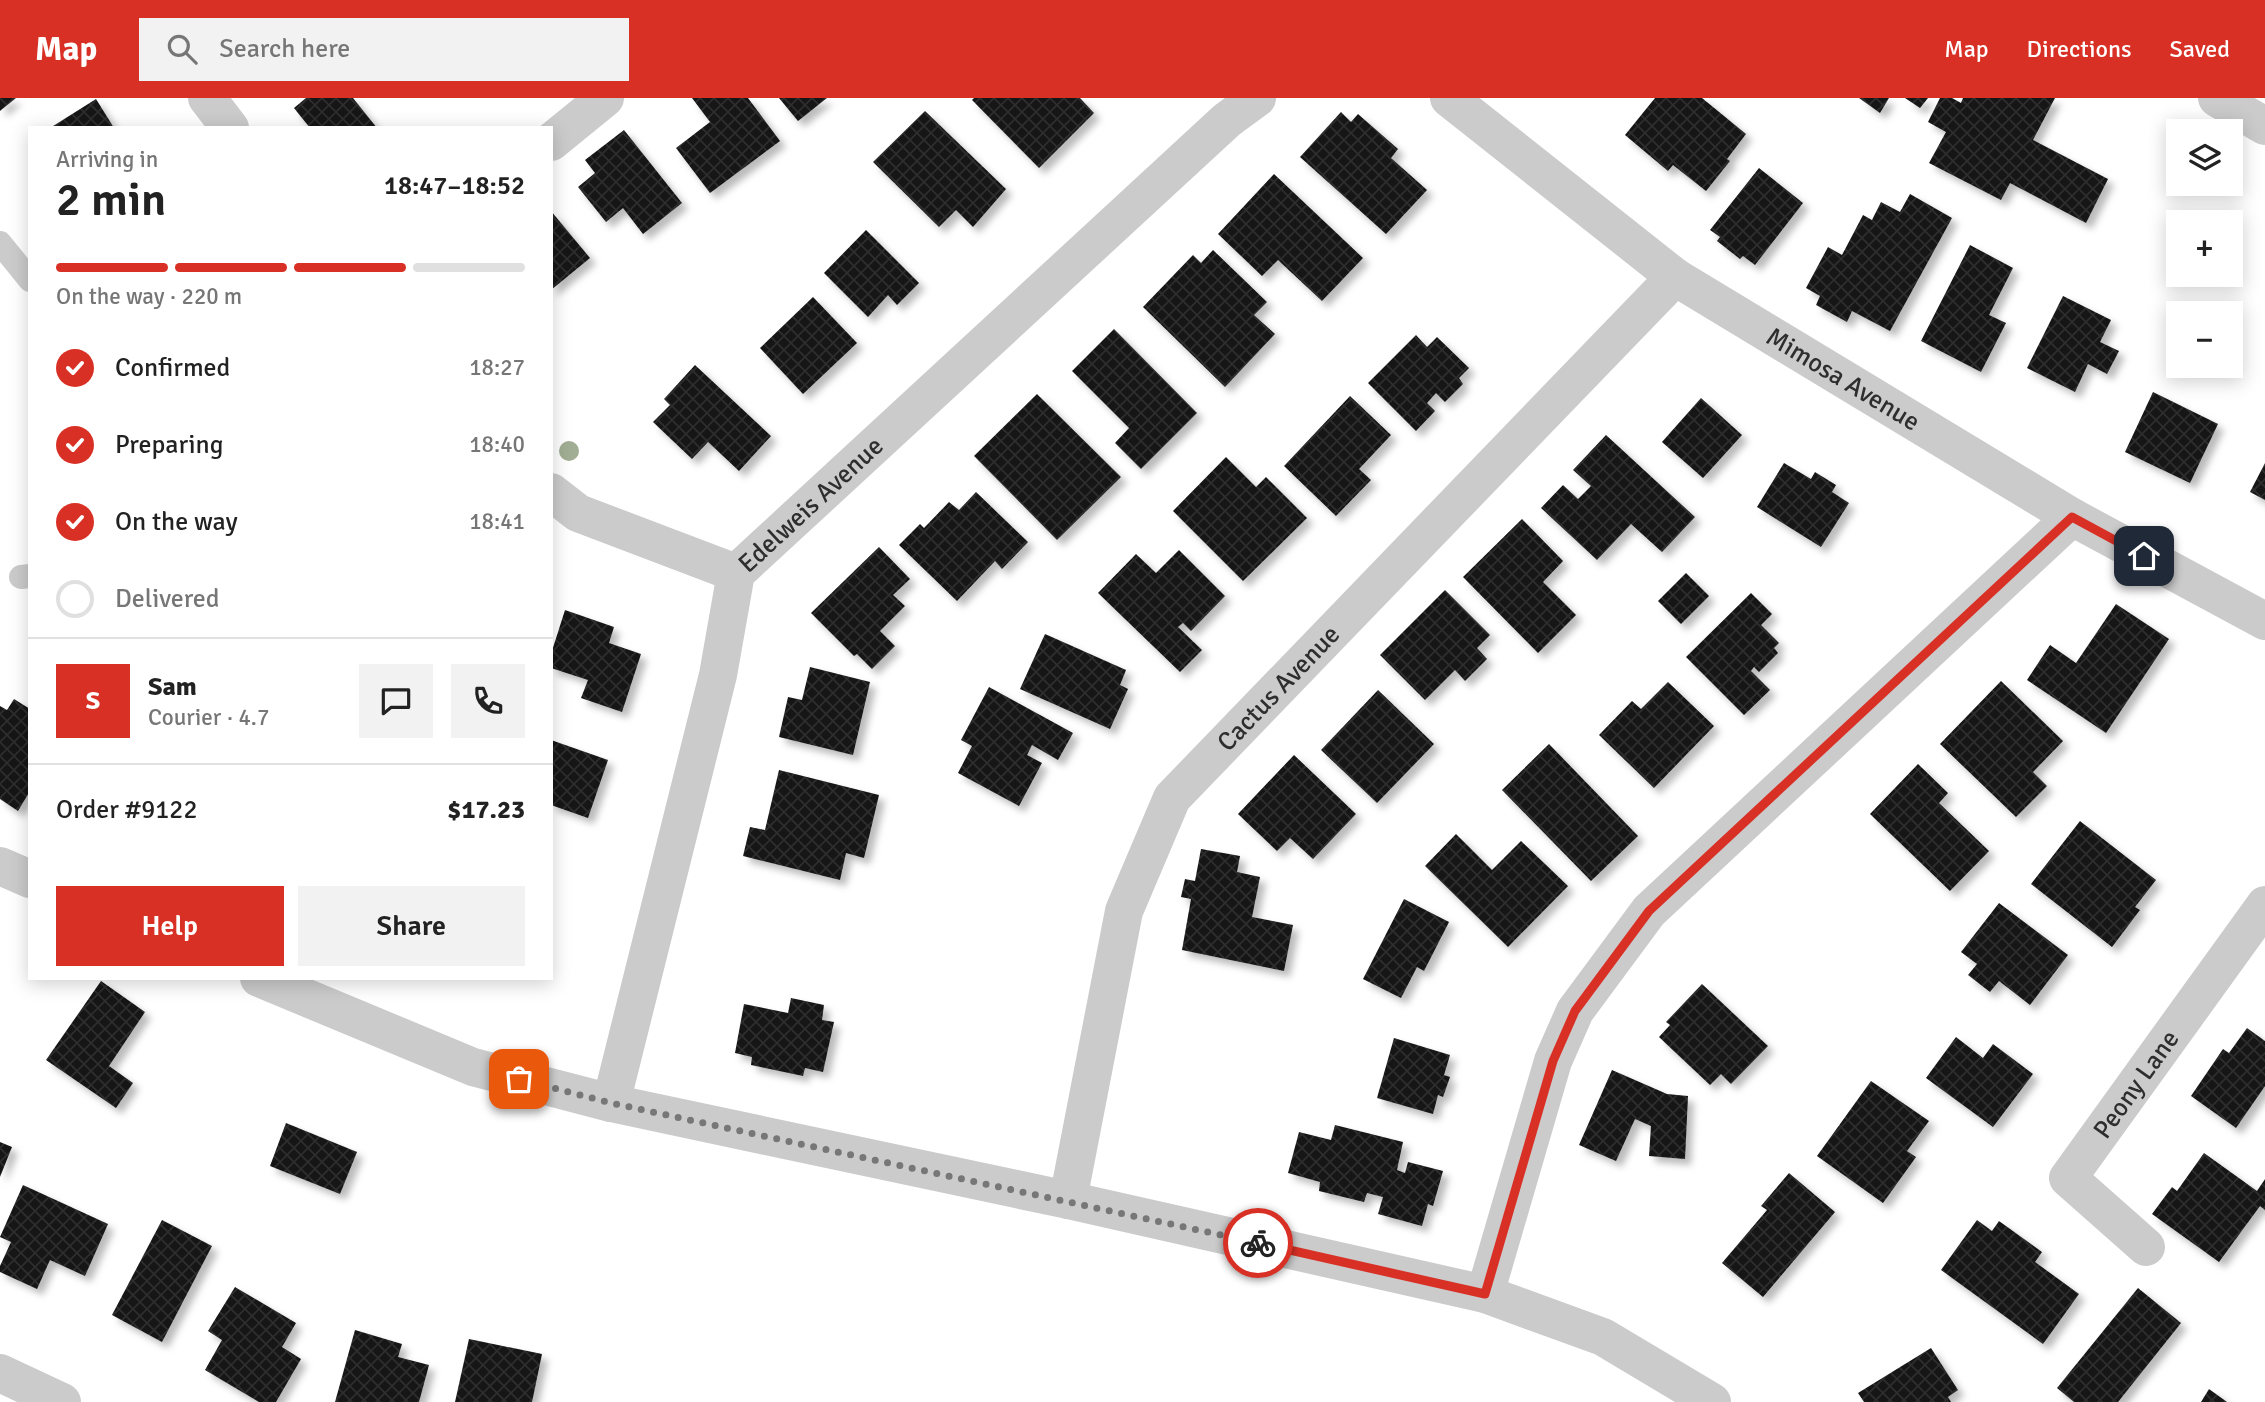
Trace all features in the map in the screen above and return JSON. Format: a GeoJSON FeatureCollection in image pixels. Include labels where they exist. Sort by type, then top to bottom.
{"type":"FeatureCollection","features":[{"type":"Feature","properties":{"kind":"street"},"geometry":{"type":"LineString","coordinates":[[207,98],[228,126]]}},
{"type":"Feature","properties":{"kind":"street"},"geometry":{"type":"LineString","coordinates":[[553,140],[605,98]]}},
{"type":"Feature","properties":{"kind":"street","name":"Edelweis Avenue"},"geometry":{"type":"LineString","coordinates":[[611,1103],[718,675],[736,573],[1227,120],[1257,98]]}},
{"type":"Feature","properties":{"kind":"street","name":"Mimosa Avenue"},"geometry":{"type":"LineString","coordinates":[[1449,98],[1675,277],[2072,517],[2265,621]]}},
{"type":"Feature","properties":{"kind":"street"},"geometry":{"type":"LineString","coordinates":[[2217,98],[2265,126]]}},
{"type":"Feature","properties":{"kind":"street","name":"Cactus Avenue"},"geometry":{"type":"LineString","coordinates":[[1068,1200],[1124,911],[1172,798],[1675,277]]}},
{"type":"Feature","properties":{"kind":"street"},"geometry":{"type":"LineString","coordinates":[[553,494],[578,513],[736,573]]}},
{"type":"Feature","properties":{"kind":"street"},"geometry":{"type":"LineString","coordinates":[[1485,1294],[1553,1061],[1575,1011],[1649,911],[2072,517]]}},
{"type":"Feature","properties":{"kind":"street"},"geometry":{"type":"LineString","coordinates":[[0,866],[28,878]]}},
{"type":"Feature","properties":{"kind":"street","name":"Peony Lane"},"geometry":{"type":"LineString","coordinates":[[2146,1247],[2068,1178],[2265,905]]}},
{"type":"Feature","properties":{"kind":"street"},"geometry":{"type":"LineString","coordinates":[[264,980],[472,1067],[611,1103],[1068,1200],[1485,1294],[1603,1337],[1712,1402]]}},
{"type":"Feature","properties":{"kind":"street"},"geometry":{"type":"LineString","coordinates":[[0,1373],[62,1402]]}},
{"type":"Feature","properties":{"kind":"lane"},"geometry":{"type":"LineString","coordinates":[[0,243],[28,278]]}},
{"type":"Feature","properties":{"kind":"building"},"geometry":{"type":"Polygon","coordinates":[[[0,98],[16,98],[0,111],[0,98]]]}},
{"type":"Feature","properties":{"kind":"building"},"geometry":{"type":"Polygon","coordinates":[[[306,98],[353,98],[375,126],[308,126],[294,108],[306,98]]]}},
{"type":"Feature","properties":{"kind":"building"},"geometry":{"type":"Polygon","coordinates":[[[692,98],[748,98],[780,141],[710,193],[676,148],[710,122],[692,98]]]}},
{"type":"Feature","properties":{"kind":"building"},"geometry":{"type":"Polygon","coordinates":[[[779,98],[827,98],[798,121],[779,98]]]}},
{"type":"Feature","properties":{"kind":"building"},"geometry":{"type":"Polygon","coordinates":[[[1080,98],[1094,113],[1039,168],[972,100],[1080,98]]]}},
{"type":"Feature","properties":{"kind":"building"},"geometry":{"type":"Polygon","coordinates":[[[1655,98],[1702,98],[1746,134],[1727,159],[1730,161],[1706,191],[1673,165],[1668,171],[1625,135],[1655,98]]]}},
{"type":"Feature","properties":{"kind":"building"},"geometry":{"type":"Polygon","coordinates":[[[1859,98],[1889,98],[1880,113],[1859,98]]]}},
{"type":"Feature","properties":{"kind":"building"},"geometry":{"type":"Polygon","coordinates":[[[1905,98],[1928,98],[1920,108],[1905,98]]]}},
{"type":"Feature","properties":{"kind":"building"},"geometry":{"type":"Polygon","coordinates":[[[1940,98],[1952,98],[1961,103],[1963,98],[2055,98],[2033,140],[2108,179],[2086,223],[2010,183],[2001,200],[1929,163],[1946,132],[1928,122],[1940,98]]]}},
{"type":"Feature","properties":{"kind":"building"},"geometry":{"type":"Polygon","coordinates":[[[96,99],[113,126],[53,126],[96,99]]]}},
{"type":"Feature","properties":{"kind":"building"},"geometry":{"type":"Polygon","coordinates":[[[925,111],[1006,189],[973,227],[956,210],[939,227],[873,162],[925,111]]]}},
{"type":"Feature","properties":{"kind":"building"},"geometry":{"type":"Polygon","coordinates":[[[1341,112],[1351,122],[1358,114],[1398,149],[1391,158],[1427,190],[1386,234],[1300,157],[1341,112]]]}},
{"type":"Feature","properties":{"kind":"building"},"geometry":{"type":"Polygon","coordinates":[[[624,130],[682,203],[643,234],[623,208],[606,222],[578,187],[595,173],[585,160],[624,130]]]}},
{"type":"Feature","properties":{"kind":"building"},"geometry":{"type":"Polygon","coordinates":[[[1759,168],[1803,203],[1755,265],[1743,256],[1740,259],[1717,241],[1720,237],[1710,230],[1759,168]]]}},
{"type":"Feature","properties":{"kind":"building"},"geometry":{"type":"Polygon","coordinates":[[[1274,174],[1363,258],[1322,301],[1278,260],[1262,276],[1218,234],[1274,174]]]}},
{"type":"Feature","properties":{"kind":"building"},"geometry":{"type":"Polygon","coordinates":[[[1910,194],[1952,218],[1890,331],[1852,311],[1847,322],[1816,305],[1820,296],[1806,288],[1828,247],[1842,255],[1863,215],[1872,220],[1881,202],[1900,212],[1910,194]]]}},
{"type":"Feature","properties":{"kind":"building"},"geometry":{"type":"Polygon","coordinates":[[[553,213],[590,258],[553,288],[553,213]]]}},
{"type":"Feature","properties":{"kind":"building"},"geometry":{"type":"Polygon","coordinates":[[[866,230],[919,283],[897,305],[888,295],[868,317],[824,273],[866,230]]]}},
{"type":"Feature","properties":{"kind":"building"},"geometry":{"type":"Polygon","coordinates":[[[1970,245],[2013,268],[1989,315],[2006,323],[1981,372],[1921,341],[1970,245]]]}},
{"type":"Feature","properties":{"kind":"building"},"geometry":{"type":"Polygon","coordinates":[[[1213,250],[1267,302],[1254,315],[1275,334],[1225,387],[1143,307],[1193,255],[1201,263],[1213,250]]]}},
{"type":"Feature","properties":{"kind":"building"},"geometry":{"type":"Polygon","coordinates":[[[2063,296],[2111,320],[2100,342],[2119,351],[2107,374],[2088,364],[2075,392],[2027,368],[2063,296]]]}},
{"type":"Feature","properties":{"kind":"building"},"geometry":{"type":"Polygon","coordinates":[[[813,297],[857,343],[803,394],[760,348],[813,297]]]}},
{"type":"Feature","properties":{"kind":"building"},"geometry":{"type":"Polygon","coordinates":[[[1114,329],[1197,413],[1141,469],[1115,443],[1129,428],[1072,371],[1114,329]]]}},
{"type":"Feature","properties":{"kind":"building"},"geometry":{"type":"Polygon","coordinates":[[[1416,335],[1427,347],[1437,337],[1469,368],[1459,378],[1463,384],[1445,402],[1436,393],[1427,403],[1435,411],[1416,431],[1368,383],[1416,335]]]}},
{"type":"Feature","properties":{"kind":"building"},"geometry":{"type":"Polygon","coordinates":[[[695,365],[771,436],[739,471],[708,442],[692,459],[653,422],[670,405],[664,399],[695,365]]]}},
{"type":"Feature","properties":{"kind":"building"},"geometry":{"type":"Polygon","coordinates":[[[2153,392],[2218,424],[2190,483],[2125,452],[2153,392]]]}},
{"type":"Feature","properties":{"kind":"building"},"geometry":{"type":"Polygon","coordinates":[[[1037,394],[1121,477],[1057,540],[974,456],[1037,394]]]}},
{"type":"Feature","properties":{"kind":"building"},"geometry":{"type":"Polygon","coordinates":[[[1350,396],[1391,435],[1359,469],[1371,480],[1336,516],[1284,466],[1350,396]]]}},
{"type":"Feature","properties":{"kind":"building"},"geometry":{"type":"Polygon","coordinates":[[[1701,398],[1742,435],[1703,478],[1662,442],[1701,398]]]}},
{"type":"Feature","properties":{"kind":"building"},"geometry":{"type":"Polygon","coordinates":[[[1606,435],[1695,517],[1662,552],[1631,524],[1597,560],[1541,508],[1563,485],[1578,499],[1591,486],[1573,470],[1606,435]]]}},
{"type":"Feature","properties":{"kind":"building"},"geometry":{"type":"Polygon","coordinates":[[[1226,457],[1256,487],[1266,477],[1307,518],[1243,581],[1173,511],[1226,457]]]}},
{"type":"Feature","properties":{"kind":"building"},"geometry":{"type":"Polygon","coordinates":[[[1784,463],[1811,479],[1815,472],[1836,485],[1832,492],[1849,503],[1821,547],[1757,507],[1784,463]]]}},
{"type":"Feature","properties":{"kind":"building"},"geometry":{"type":"Polygon","coordinates":[[[2265,463],[2265,500],[2250,492],[2265,463]]]}},
{"type":"Feature","properties":{"kind":"building"},"geometry":{"type":"Polygon","coordinates":[[[976,492],[1028,542],[1002,569],[995,561],[957,601],[899,545],[920,524],[924,528],[949,502],[959,510],[976,492]]]}},
{"type":"Feature","properties":{"kind":"building"},"geometry":{"type":"Polygon","coordinates":[[[1522,519],[1563,561],[1543,582],[1576,615],[1538,653],[1463,577],[1522,519]]]}},
{"type":"Feature","properties":{"kind":"building"},"geometry":{"type":"Polygon","coordinates":[[[879,547],[910,579],[893,595],[905,606],[880,631],[895,646],[872,669],[857,654],[854,656],[811,613],[879,547]]]}},
{"type":"Feature","properties":{"kind":"building"},"geometry":{"type":"Polygon","coordinates":[[[1179,550],[1225,596],[1191,631],[1183,623],[1178,627],[1202,650],[1180,672],[1098,593],[1136,554],[1156,573],[1179,550]]]}},
{"type":"Feature","properties":{"kind":"building"},"geometry":{"type":"Polygon","coordinates":[[[1686,573],[1709,596],[1681,624],[1658,601],[1686,573]]]}},
{"type":"Feature","properties":{"kind":"building"},"geometry":{"type":"Polygon","coordinates":[[[1445,590],[1490,635],[1477,648],[1487,659],[1465,681],[1455,670],[1425,700],[1380,655],[1445,590]]]}},
{"type":"Feature","properties":{"kind":"building"},"geometry":{"type":"Polygon","coordinates":[[[1751,593],[1772,614],[1761,625],[1779,643],[1774,648],[1778,653],[1759,672],[1754,667],[1751,671],[1770,690],[1744,715],[1686,657],[1751,593]]]}},
{"type":"Feature","properties":{"kind":"building"},"geometry":{"type":"Polygon","coordinates":[[[2116,604],[2169,639],[2106,733],[2027,680],[2050,645],[2076,663],[2116,604]]]}},
{"type":"Feature","properties":{"kind":"building"},"geometry":{"type":"Polygon","coordinates":[[[565,610],[614,627],[609,643],[641,654],[622,712],[581,698],[588,680],[553,669],[553,648],[565,610]]]}},
{"type":"Feature","properties":{"kind":"building"},"geometry":{"type":"Polygon","coordinates":[[[1045,634],[1126,670],[1120,685],[1128,689],[1110,729],[1020,689],[1045,634]]]}},
{"type":"Feature","properties":{"kind":"building"},"geometry":{"type":"Polygon","coordinates":[[[810,667],[870,682],[853,755],[779,737],[788,697],[802,700],[810,667]]]}},
{"type":"Feature","properties":{"kind":"building"},"geometry":{"type":"Polygon","coordinates":[[[2001,681],[2063,741],[2033,772],[2047,786],[2016,817],[1940,744],[2001,681]]]}},
{"type":"Feature","properties":{"kind":"building"},"geometry":{"type":"Polygon","coordinates":[[[1668,682],[1714,726],[1654,788],[1599,735],[1632,701],[1641,709],[1668,682]]]}},
{"type":"Feature","properties":{"kind":"building"},"geometry":{"type":"Polygon","coordinates":[[[989,687],[1073,733],[1058,760],[1032,745],[1027,755],[1042,763],[1019,806],[958,773],[972,746],[961,740],[989,687]]]}},
{"type":"Feature","properties":{"kind":"building"},"geometry":{"type":"Polygon","coordinates":[[[1378,690],[1434,744],[1377,803],[1321,750],[1378,690]]]}},
{"type":"Feature","properties":{"kind":"building"},"geometry":{"type":"Polygon","coordinates":[[[14,699],[28,708],[28,794],[18,811],[0,799],[0,706],[7,710],[14,699]]]}},
{"type":"Feature","properties":{"kind":"building"},"geometry":{"type":"Polygon","coordinates":[[[553,741],[608,760],[588,818],[553,806],[553,741]]]}},
{"type":"Feature","properties":{"kind":"building"},"geometry":{"type":"Polygon","coordinates":[[[1549,744],[1638,836],[1591,881],[1502,790],[1549,744]]]}},
{"type":"Feature","properties":{"kind":"building"},"geometry":{"type":"Polygon","coordinates":[[[1294,755],[1356,814],[1313,859],[1290,838],[1277,851],[1238,814],[1294,755]]]}},
{"type":"Feature","properties":{"kind":"building"},"geometry":{"type":"Polygon","coordinates":[[[1918,764],[1948,793],[1939,803],[1989,851],[1950,891],[1870,814],[1918,764]]]}},
{"type":"Feature","properties":{"kind":"building"},"geometry":{"type":"Polygon","coordinates":[[[779,770],[879,795],[864,858],[846,853],[840,880],[743,856],[750,827],[765,830],[779,770]]]}},
{"type":"Feature","properties":{"kind":"building"},"geometry":{"type":"Polygon","coordinates":[[[2080,821],[2156,880],[2135,907],[2140,910],[2112,947],[2031,884],[2080,821]]]}},
{"type":"Feature","properties":{"kind":"building"},"geometry":{"type":"Polygon","coordinates":[[[1456,834],[1492,870],[1521,841],[1568,886],[1508,947],[1425,866],[1456,834]]]}},
{"type":"Feature","properties":{"kind":"building"},"geometry":{"type":"Polygon","coordinates":[[[1201,849],[1240,856],[1237,872],[1260,877],[1252,917],[1293,925],[1284,971],[1182,950],[1191,899],[1181,897],[1185,879],[1195,881],[1201,849]]]}},
{"type":"Feature","properties":{"kind":"building"},"geometry":{"type":"Polygon","coordinates":[[[1404,899],[1449,922],[1424,971],[1417,967],[1401,998],[1363,979],[1404,899]]]}},
{"type":"Feature","properties":{"kind":"building"},"geometry":{"type":"Polygon","coordinates":[[[1999,903],[2068,955],[2030,1005],[1999,981],[1990,992],[1968,975],[1977,964],[1961,952],[1999,903]]]}},
{"type":"Feature","properties":{"kind":"building"},"geometry":{"type":"Polygon","coordinates":[[[101,981],[145,1012],[109,1066],[133,1083],[116,1108],[46,1060],[101,981]]]}},
{"type":"Feature","properties":{"kind":"building"},"geometry":{"type":"Polygon","coordinates":[[[1702,984],[1768,1046],[1731,1084],[1721,1074],[1710,1085],[1659,1037],[1670,1025],[1666,1022],[1702,984]]]}},
{"type":"Feature","properties":{"kind":"building"},"geometry":{"type":"Polygon","coordinates":[[[791,998],[824,1005],[822,1020],[834,1022],[823,1072],[805,1068],[803,1076],[751,1065],[752,1057],[735,1053],[744,1004],[788,1013],[791,998]]]}},
{"type":"Feature","properties":{"kind":"building"},"geometry":{"type":"Polygon","coordinates":[[[2247,1028],[2265,1041],[2265,1086],[2236,1128],[2191,1096],[2223,1049],[2229,1053],[2247,1028]]]}},
{"type":"Feature","properties":{"kind":"building"},"geometry":{"type":"Polygon","coordinates":[[[1956,1037],[1983,1058],[1993,1044],[2033,1074],[1993,1127],[1926,1078],[1956,1037]]]}},
{"type":"Feature","properties":{"kind":"building"},"geometry":{"type":"Polygon","coordinates":[[[1394,1038],[1450,1055],[1444,1075],[1450,1077],[1443,1097],[1438,1095],[1433,1114],[1377,1098],[1394,1038]]]}},
{"type":"Feature","properties":{"kind":"building"},"geometry":{"type":"Polygon","coordinates":[[[1612,1070],[1667,1094],[1688,1096],[1685,1159],[1649,1156],[1651,1126],[1635,1119],[1616,1161],[1579,1145],[1612,1070]]]}},
{"type":"Feature","properties":{"kind":"building"},"geometry":{"type":"Polygon","coordinates":[[[1871,1081],[1929,1121],[1907,1151],[1916,1157],[1883,1203],[1817,1156],[1871,1081]]]}},
{"type":"Feature","properties":{"kind":"building"},"geometry":{"type":"Polygon","coordinates":[[[286,1123],[357,1152],[340,1194],[270,1166],[286,1123]]]}},
{"type":"Feature","properties":{"kind":"building"},"geometry":{"type":"Polygon","coordinates":[[[1335,1125],[1403,1142],[1397,1170],[1405,1173],[1408,1162],[1443,1171],[1433,1206],[1428,1204],[1422,1226],[1378,1214],[1383,1197],[1367,1193],[1364,1202],[1319,1191],[1320,1182],[1288,1173],[1299,1132],[1331,1140],[1335,1125]]]}},
{"type":"Feature","properties":{"kind":"building"},"geometry":{"type":"Polygon","coordinates":[[[0,1142],[12,1147],[0,1177],[0,1142]]]}},
{"type":"Feature","properties":{"kind":"building"},"geometry":{"type":"Polygon","coordinates":[[[2204,1153],[2257,1191],[2265,1179],[2265,1210],[2260,1206],[2219,1262],[2152,1214],[2172,1187],[2177,1191],[2204,1153]]]}},
{"type":"Feature","properties":{"kind":"building"},"geometry":{"type":"Polygon","coordinates":[[[1789,1173],[1835,1212],[1763,1297],[1722,1263],[1767,1210],[1761,1206],[1789,1173]]]}},
{"type":"Feature","properties":{"kind":"building"},"geometry":{"type":"Polygon","coordinates":[[[23,1185],[108,1224],[85,1276],[50,1260],[37,1289],[0,1272],[11,1242],[0,1237],[23,1185]]]}},
{"type":"Feature","properties":{"kind":"building"},"geometry":{"type":"Polygon","coordinates":[[[162,1220],[212,1246],[162,1342],[112,1315],[162,1220]]]}},
{"type":"Feature","properties":{"kind":"building"},"geometry":{"type":"Polygon","coordinates":[[[1977,1220],[1992,1231],[1999,1221],[2042,1252],[2035,1262],[2079,1294],[2043,1344],[1941,1270],[1977,1220]]]}},
{"type":"Feature","properties":{"kind":"building"},"geometry":{"type":"Polygon","coordinates":[[[235,1287],[296,1323],[282,1347],[301,1359],[276,1402],[259,1402],[205,1370],[222,1340],[208,1331],[235,1287]]]}},
{"type":"Feature","properties":{"kind":"building"},"geometry":{"type":"Polygon","coordinates":[[[2138,1288],[2181,1323],[2118,1402],[2074,1402],[2057,1388],[2138,1288]]]}},
{"type":"Feature","properties":{"kind":"building"},"geometry":{"type":"Polygon","coordinates":[[[355,1330],[402,1344],[398,1357],[429,1365],[419,1402],[335,1402],[355,1330]]]}},
{"type":"Feature","properties":{"kind":"building"},"geometry":{"type":"Polygon","coordinates":[[[469,1339],[542,1354],[532,1402],[455,1402],[469,1339]]]}},
{"type":"Feature","properties":{"kind":"building"},"geometry":{"type":"Polygon","coordinates":[[[1931,1348],[1958,1390],[1948,1397],[1951,1402],[1864,1402],[1858,1393],[1931,1348]]]}},
{"type":"Feature","properties":{"kind":"building"},"geometry":{"type":"Polygon","coordinates":[[[2209,1389],[2227,1402],[2201,1402],[2209,1389]]]}},
{"type":"Feature","properties":{"kind":"way so far"},"geometry":{"type":"LineString","coordinates":[[519,1079],[611,1103],[1258,1243]]}},
{"type":"Feature","properties":{"kind":"route"},"geometry":{"type":"LineString","coordinates":[[1258,1243],[1485,1294],[1553,1061],[1575,1011],[1649,911],[2072,517],[2144,556]]}}]}
